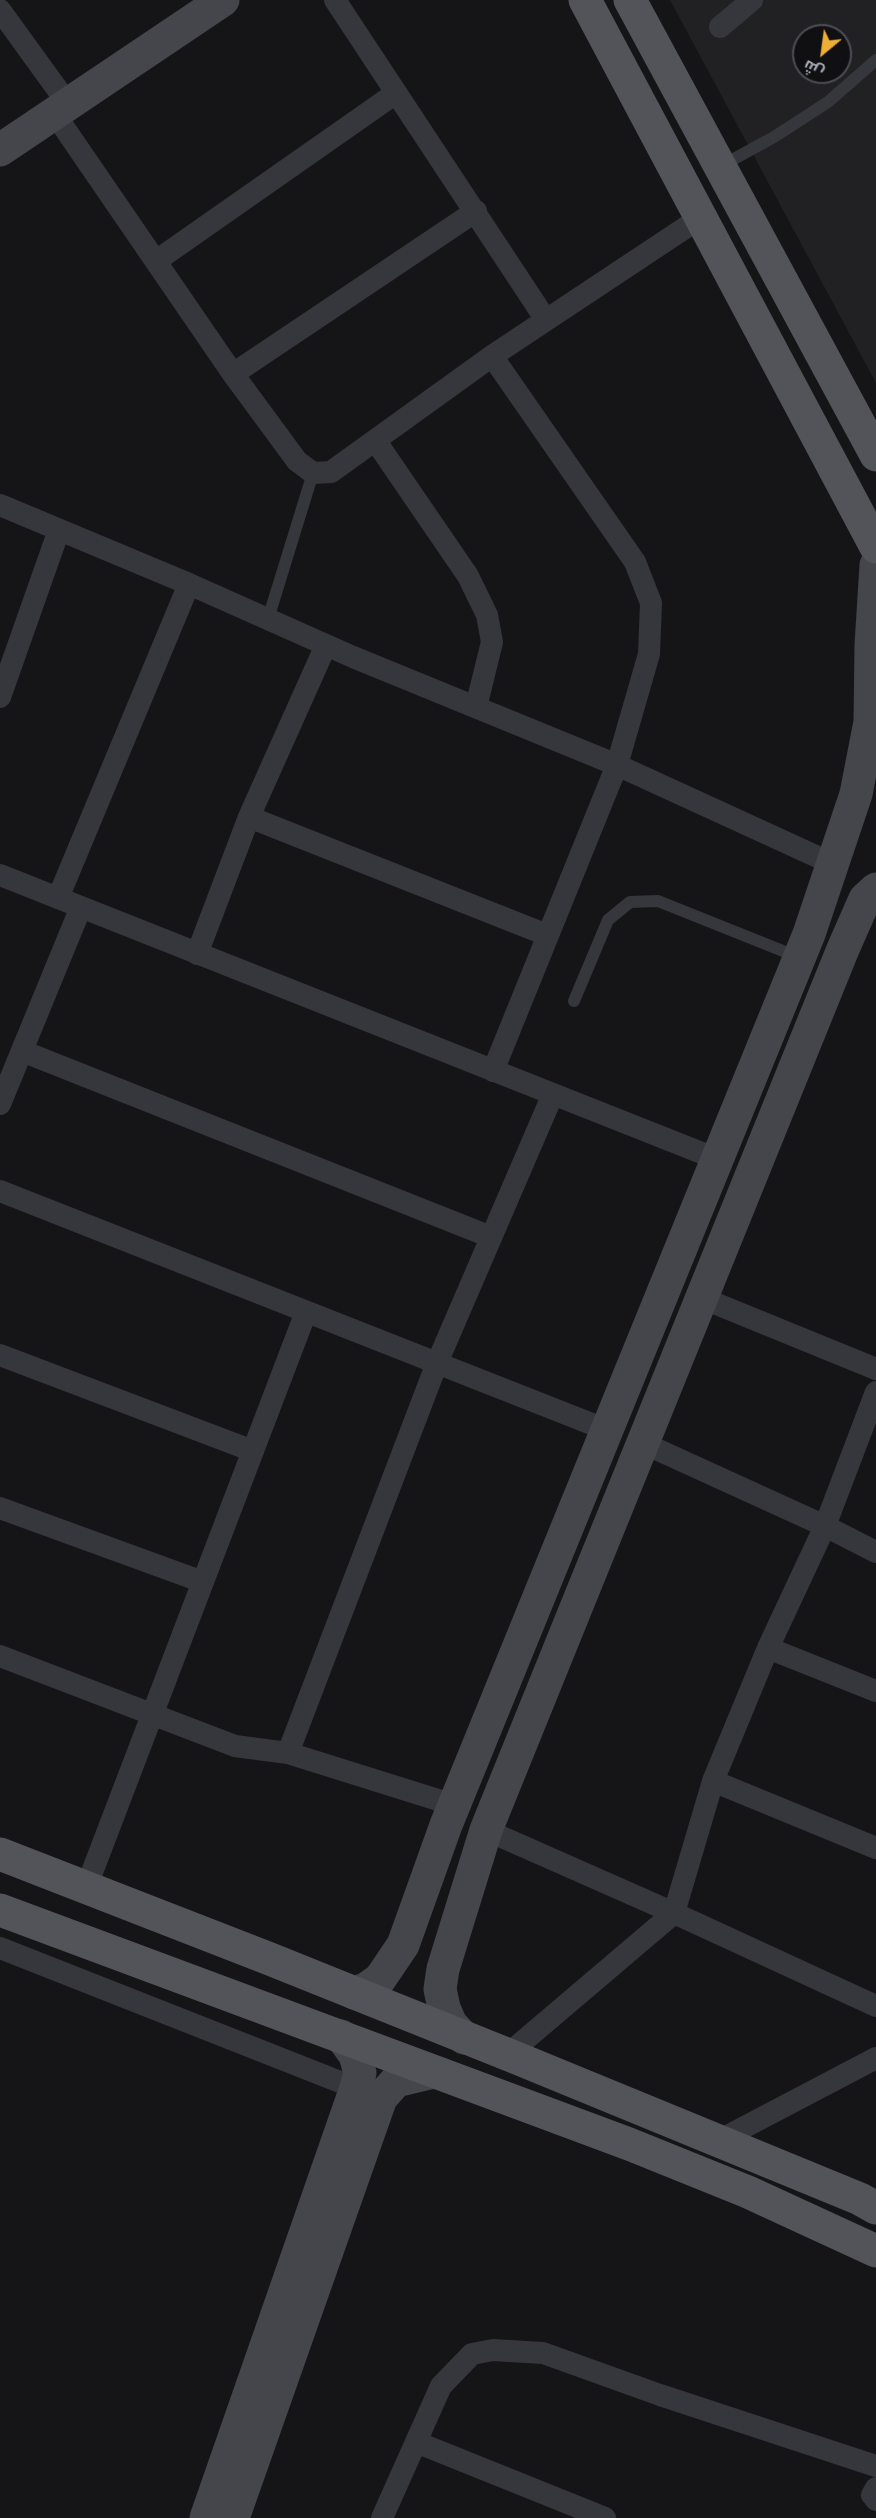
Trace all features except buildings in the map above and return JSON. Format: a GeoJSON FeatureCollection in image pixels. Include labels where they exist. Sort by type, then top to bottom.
{"type":"FeatureCollection","features":[{"type":"Feature","properties":{"kind":"main road"},"geometry":{"type":"LineString","coordinates":[[0,150],[223,0]]}},
{"type":"Feature","properties":{"kind":"main road"},"geometry":{"type":"LineString","coordinates":[[585,0],[876,547]]}},
{"type":"Feature","properties":{"kind":"main road"},"geometry":{"type":"LineString","coordinates":[[630,0],[874,444]]}},
{"type":"Feature","properties":{"kind":"main road"},"geometry":{"type":"LineString","coordinates":[[722,258],[760,240]]}},
{"type":"Feature","properties":{"kind":"main road"},"geometry":{"type":"LineString","coordinates":[[354,1993],[366,1989],[380,1979],[403,1945],[454,1805],[804,946],[856,794],[870,722],[871,645],[876,565]]}},
{"type":"Feature","properties":{"kind":"main road"},"geometry":{"type":"LineString","coordinates":[[464,2038],[451,2024],[444,2008],[440,1989],[443,1970],[486,1830],[843,949],[865,899],[876,888]]}},
{"type":"Feature","properties":{"kind":"main road"},"geometry":{"type":"LineString","coordinates":[[804,946],[843,949]]}},
{"type":"Feature","properties":{"kind":"main road"},"geometry":{"type":"LineString","coordinates":[[641,1347],[675,1363]]}},
{"type":"Feature","properties":{"kind":"main road"},"geometry":{"type":"LineString","coordinates":[[0,1854],[871,2200]]}},
{"type":"Feature","properties":{"kind":"main road"},"geometry":{"type":"LineString","coordinates":[[0,1910],[507,2098],[748,2192],[876,2252]]}},
{"type":"Feature","properties":{"kind":"main road"},"geometry":{"type":"LineString","coordinates":[[298,2020],[287,2003],[289,1991],[293,1983],[301,1977],[311,1976]]}},
{"type":"Feature","properties":{"kind":"main road"},"geometry":{"type":"LineString","coordinates":[[233,2518],[369,2093],[355,2055],[340,2036]]}},
{"type":"Feature","properties":{"kind":"main road"},"geometry":{"type":"LineString","coordinates":[[507,2098],[521,2095],[528,2086],[530,2068],[513,2057]]}},
{"type":"Feature","properties":{"kind":"main road"},"geometry":{"type":"LineString","coordinates":[[206,2518],[369,2093],[396,2081],[434,2072]]}},
{"type":"Feature","properties":{"kind":"street"},"geometry":{"type":"LineString","coordinates":[[335,0],[546,320]]}},
{"type":"Feature","properties":{"kind":"street"},"geometry":{"type":"LineString","coordinates":[[720,27],[752,0]]}},
{"type":"Feature","properties":{"kind":"street"},"geometry":{"type":"LineString","coordinates":[[0,10],[156,261],[233,374],[297,461],[313,473],[331,472],[492,356],[700,218]]}},
{"type":"Feature","properties":{"kind":"street"},"geometry":{"type":"LineString","coordinates":[[156,261],[396,93]]}},
{"type":"Feature","properties":{"kind":"street"},"geometry":{"type":"LineString","coordinates":[[233,374],[476,211]]}},
{"type":"Feature","properties":{"kind":"street"},"geometry":{"type":"LineString","coordinates":[[492,356],[635,562],[651,603],[649,654],[617,765],[493,1071]]}},
{"type":"Feature","properties":{"kind":"street"},"geometry":{"type":"LineString","coordinates":[[375,440],[468,576],[487,615],[492,642],[476,707]]}},
{"type":"Feature","properties":{"kind":"street"},"geometry":{"type":"LineString","coordinates":[[0,505],[189,584],[326,645],[617,765],[833,864]]}},
{"type":"Feature","properties":{"kind":"street"},"geometry":{"type":"LineString","coordinates":[[0,697],[59,530]]}},
{"type":"Feature","properties":{"kind":"street"},"geometry":{"type":"LineString","coordinates":[[58,898],[189,584]]}},
{"type":"Feature","properties":{"kind":"street"},"geometry":{"type":"LineString","coordinates":[[197,954],[249,817],[326,645]]}},
{"type":"Feature","properties":{"kind":"street"},"geometry":{"type":"LineString","coordinates":[[249,817],[548,934]]}},
{"type":"Feature","properties":{"kind":"street"},"geometry":{"type":"LineString","coordinates":[[0,875],[717,1159]]}},
{"type":"Feature","properties":{"kind":"street"},"geometry":{"type":"LineString","coordinates":[[0,1104],[81,907]]}},
{"type":"Feature","properties":{"kind":"street"},"geometry":{"type":"LineString","coordinates":[[22,1051],[491,1238]]}},
{"type":"Feature","properties":{"kind":"street"},"geometry":{"type":"LineString","coordinates":[[288,1753],[437,1363],[553,1094]]}},
{"type":"Feature","properties":{"kind":"street"},"geometry":{"type":"LineString","coordinates":[[0,1191],[607,1430]]}},
{"type":"Feature","properties":{"kind":"street"},"geometry":{"type":"LineString","coordinates":[[702,1298],[876,1369]]}},
{"type":"Feature","properties":{"kind":"street"},"geometry":{"type":"LineString","coordinates":[[86,1888],[306,1312]]}},
{"type":"Feature","properties":{"kind":"street"},"geometry":{"type":"LineString","coordinates":[[0,1354],[253,1451]]}},
{"type":"Feature","properties":{"kind":"street"},"geometry":{"type":"LineString","coordinates":[[513,2057],[674,1913],[713,1781],[768,1648],[825,1526],[876,1392]]}},
{"type":"Feature","properties":{"kind":"street"},"geometry":{"type":"LineString","coordinates":[[643,1443],[876,1551]]}},
{"type":"Feature","properties":{"kind":"street"},"geometry":{"type":"LineString","coordinates":[[0,1508],[203,1582]]}},
{"type":"Feature","properties":{"kind":"street"},"geometry":{"type":"LineString","coordinates":[[768,1648],[876,1691]]}},
{"type":"Feature","properties":{"kind":"street"},"geometry":{"type":"LineString","coordinates":[[0,1656],[235,1746],[288,1753],[454,1805]]}},
{"type":"Feature","properties":{"kind":"street"},"geometry":{"type":"LineString","coordinates":[[713,1781],[876,1848]]}},
{"type":"Feature","properties":{"kind":"street"},"geometry":{"type":"LineString","coordinates":[[486,1830],[876,2006]]}},
{"type":"Feature","properties":{"kind":"street"},"geometry":{"type":"LineString","coordinates":[[0,1948],[369,2093]]}},
{"type":"Feature","properties":{"kind":"street"},"geometry":{"type":"LineString","coordinates":[[718,2141],[876,2058]]}},
{"type":"Feature","properties":{"kind":"street"},"geometry":{"type":"LineString","coordinates":[[382,2518],[441,2386],[472,2354],[493,2350],[543,2353],[660,2395],[876,2466]]}},
{"type":"Feature","properties":{"kind":"street"},"geometry":{"type":"LineString","coordinates":[[416,2442],[605,2518]]}},
{"type":"Feature","properties":{"kind":"street"},"geometry":{"type":"LineString","coordinates":[[876,2488],[872,2495],[876,2500]]}},
{"type":"Feature","properties":{"kind":"lane"},"geometry":{"type":"LineString","coordinates":[[720,166],[774,137],[828,102],[876,60]]}},
{"type":"Feature","properties":{"kind":"lane"},"geometry":{"type":"LineString","coordinates":[[268,619],[313,473]]}},
{"type":"Feature","properties":{"kind":"lane"},"geometry":{"type":"LineString","coordinates":[[574,1001],[608,920],[630,902],[658,901],[804,946]]}},
{"type":"Feature","properties":{"kind":"shaded area"},"geometry":{"type":"Polygon","coordinates":[[[670,0],[876,0],[876,383],[670,0]]]}}]}
